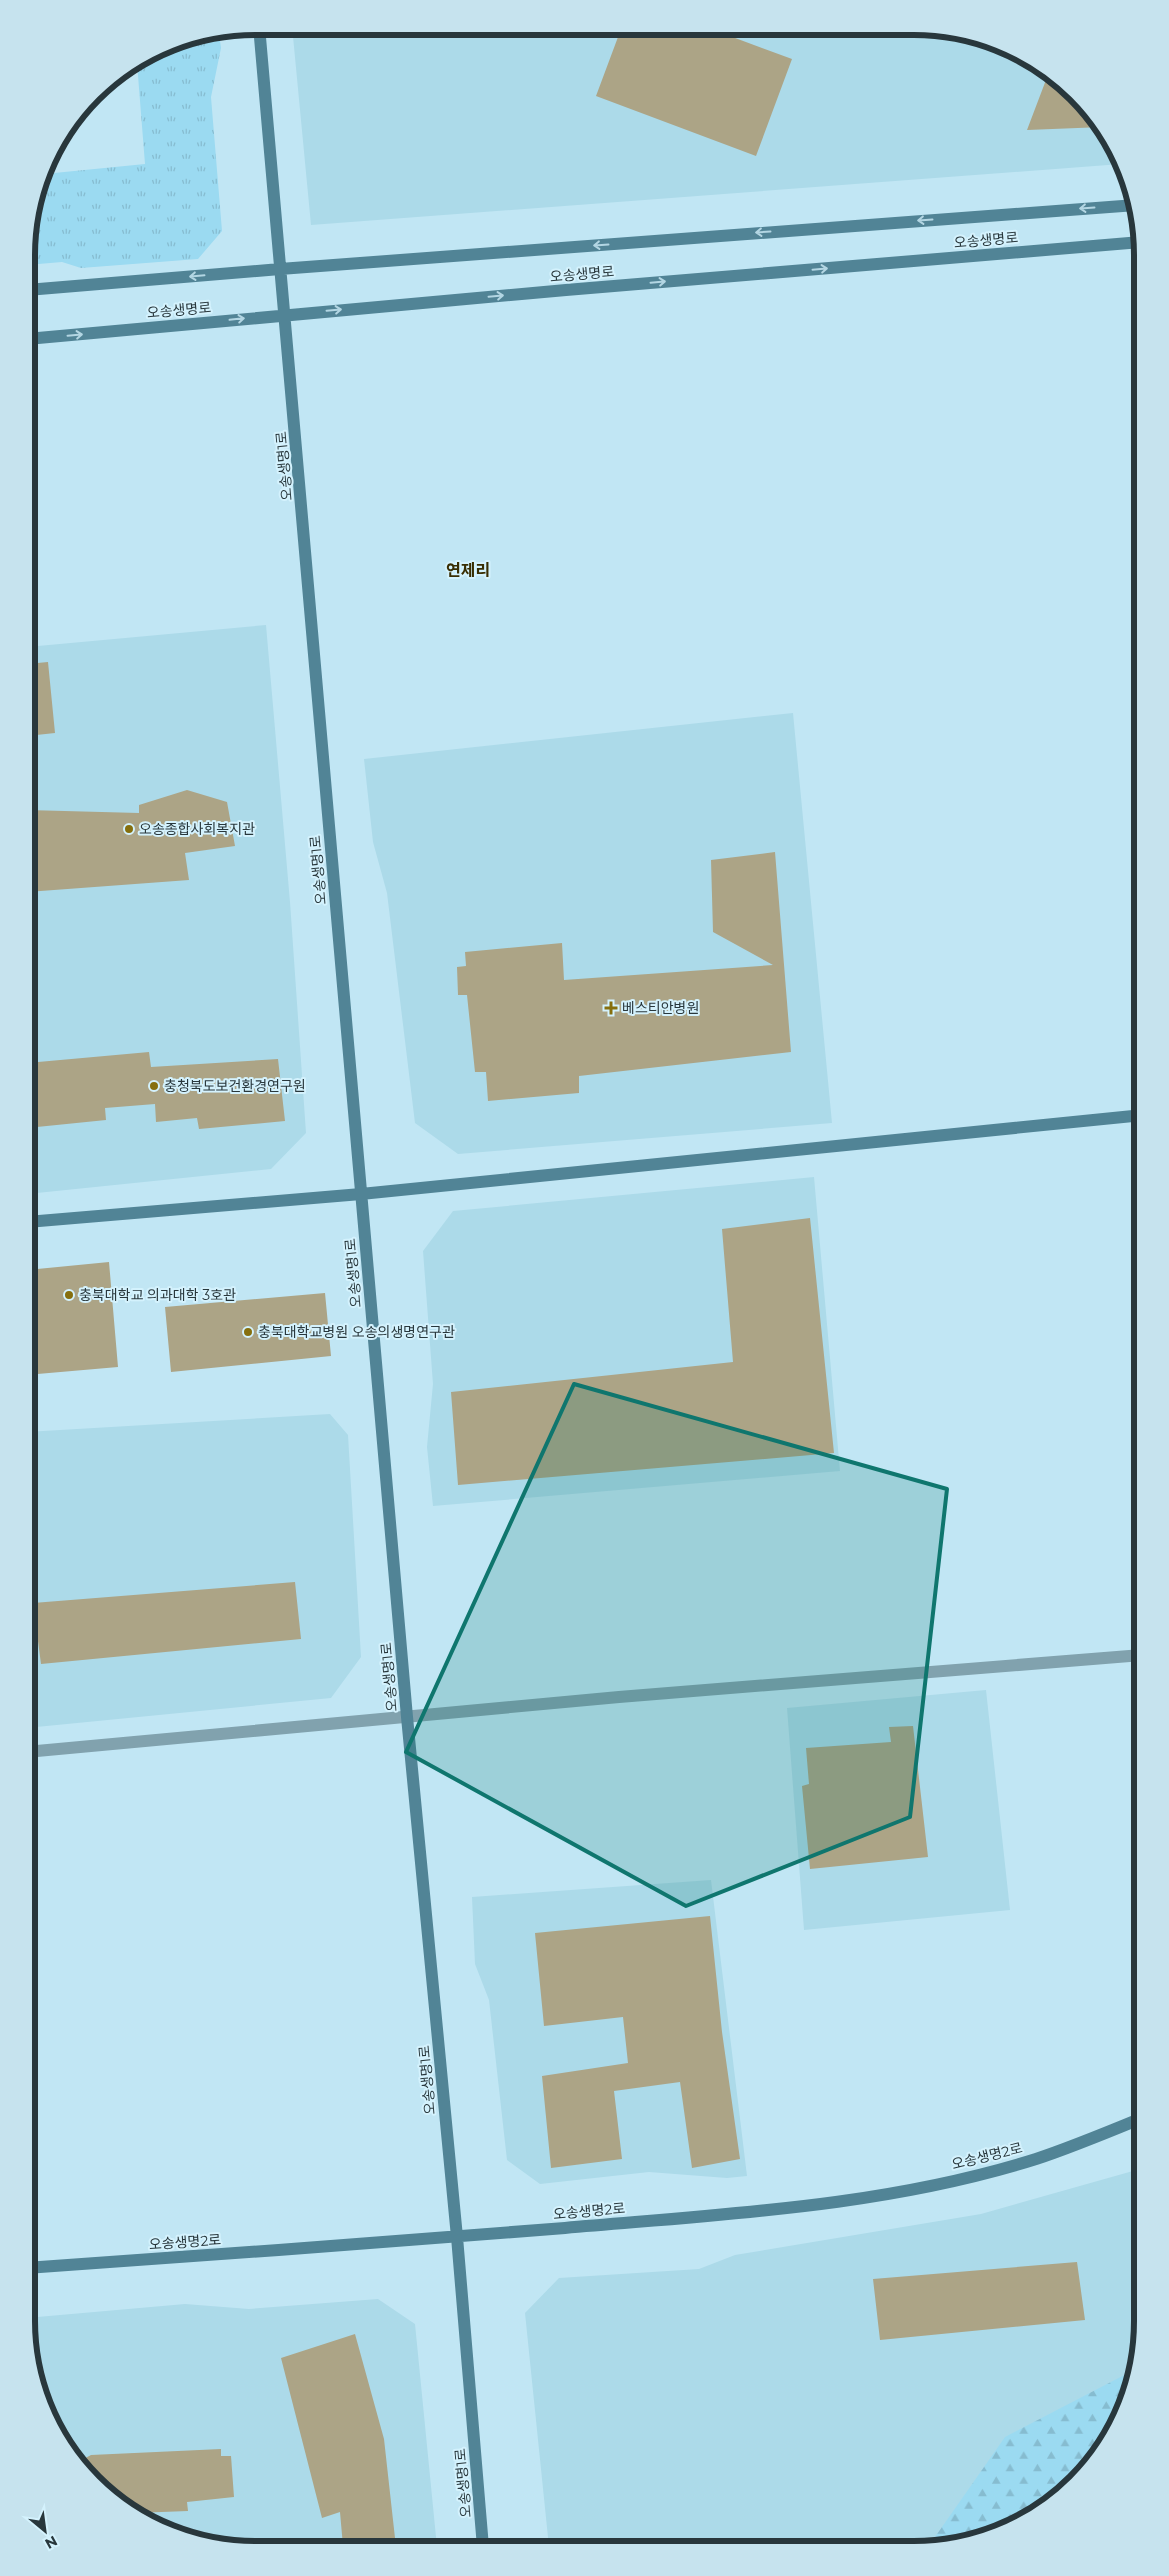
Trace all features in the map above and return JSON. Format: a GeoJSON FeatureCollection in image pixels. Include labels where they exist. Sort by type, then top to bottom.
{"type":"FeatureCollection","features":[{"type":"Feature","properties":{"kind":"street","name":"오송생명1로"},"geometry":{"type":"LineString","coordinates":[[260,35],[280,269],[286,315],[407,1717],[457,2237],[482,2541]]}},
{"type":"Feature","properties":{"kind":"street","name":"오송생명로"},"geometry":{"type":"LineString","coordinates":[[35,289],[1128,205]]}},
{"type":"Feature","properties":{"kind":"street","name":"오송생명로"},"geometry":{"type":"LineString","coordinates":[[35,338],[1134,243]]}},
{"type":"Feature","properties":{"kind":"street"},"geometry":{"type":"LineString","coordinates":[[35,1221],[362,1194],[1134,1115]]}},
{"type":"Feature","properties":{"kind":"street"},"geometry":{"type":"LineString","coordinates":[[35,1751],[628,1697],[1134,1657]]}},
{"type":"Feature","properties":{"kind":"street","name":"오송생명2로"},"geometry":{"type":"LineString","coordinates":[[35,2267],[457,2237],[797,2208],[884,2195],[963,2178],[1036,2159],[1134,2121]]}},
{"type":"Feature","properties":{"kind":"highlighted area"},"geometry":{"type":"Polygon","coordinates":[[[574,1384],[947,1489],[910,1817],[686,1906],[406,1752],[574,1384]]]}},
{"type":"Feature","properties":{"kind":"shaded area"},"geometry":{"type":"Polygon","coordinates":[[[293,35],[929,35],[957,39],[998,52],[1024,64],[1048,80],[1070,99],[1089,121],[1105,145],[1114,165],[311,225],[293,35]]]}},
{"type":"Feature","properties":{"kind":"shaded area"},"geometry":{"type":"Polygon","coordinates":[[[266,625],[290,902],[306,1133],[271,1169],[35,1193],[35,646],[266,625]]]}},
{"type":"Feature","properties":{"kind":"shaded area","name":"베스티안병원"},"geometry":{"type":"Polygon","coordinates":[[[793,713],[832,1123],[458,1154],[415,1123],[387,893],[373,842],[364,759],[793,713]]]}},
{"type":"Feature","properties":{"kind":"shaded area"},"geometry":{"type":"Polygon","coordinates":[[[814,1177],[840,1471],[433,1506],[427,1447],[433,1384],[423,1251],[453,1211],[814,1177]]]}},
{"type":"Feature","properties":{"kind":"shaded area"},"geometry":{"type":"Polygon","coordinates":[[[330,1414],[348,1435],[361,1657],[331,1698],[35,1727],[35,1431],[330,1414]]]}},
{"type":"Feature","properties":{"kind":"shaded area"},"geometry":{"type":"Polygon","coordinates":[[[986,1690],[1010,1910],[804,1930],[787,1708],[986,1690]]]}},
{"type":"Feature","properties":{"kind":"shaded area"},"geometry":{"type":"Polygon","coordinates":[[[711,1880],[747,2176],[727,2178],[649,2172],[540,2184],[507,2160],[489,2000],[475,1964],[472,1897],[711,1880]]]}},
{"type":"Feature","properties":{"kind":"shaded area"},"geometry":{"type":"Polygon","coordinates":[[[1134,2171],[1134,2336],[1130,2364],[1128,2374],[1109,2385],[935,2537],[934,2540],[548,2541],[525,2313],[559,2278],[699,2269],[735,2255],[981,2214],[1134,2171]]]}},
{"type":"Feature","properties":{"kind":"shaded area"},"geometry":{"type":"Polygon","coordinates":[[[378,2299],[415,2324],[436,2541],[240,2541],[198,2534],[145,2512],[121,2496],[99,2477],[80,2455],[64,2431],[42,2378],[35,2336],[35,2317],[185,2304],[249,2309],[378,2299]]]}},
{"type":"Feature","properties":{"kind":"green space"},"geometry":{"type":"Polygon","coordinates":[[[220,38],[221,48],[211,97],[222,231],[198,259],[81,268],[62,262],[35,264],[35,240],[39,212],[51,173],[145,164],[137,69],[184,47],[220,38]]]}},
{"type":"Feature","properties":{"kind":"green space"},"geometry":{"type":"Polygon","coordinates":[[[1128,2373],[1117,2405],[1105,2431],[1089,2455],[1070,2477],[1048,2496],[1024,2512],[998,2524],[971,2534],[934,2540],[1005,2437],[1128,2373]]]}},
{"type":"Feature","properties":{"kind":"building"},"geometry":{"type":"Polygon","coordinates":[[[619,35],[727,35],[792,59],[756,156],[596,96],[619,35]]]}},
{"type":"Feature","properties":{"kind":"building"},"geometry":{"type":"Polygon","coordinates":[[[1046,79],[1070,99],[1093,127],[1027,130],[1046,79]]]}},
{"type":"Feature","properties":{"kind":"building"},"geometry":{"type":"Polygon","coordinates":[[[48,662],[55,733],[35,735],[35,663],[48,662]]]}},
{"type":"Feature","properties":{"kind":"building","name":"오송종합사회복지관"},"geometry":{"type":"Polygon","coordinates":[[[187,790],[227,802],[235,846],[185,853],[189,880],[35,891],[35,810],[139,813],[139,805],[187,790]]]}},
{"type":"Feature","properties":{"kind":"building"},"geometry":{"type":"Polygon","coordinates":[[[775,852],[791,1052],[579,1076],[579,1093],[488,1101],[486,1072],[475,1072],[467,995],[458,995],[457,967],[466,966],[465,952],[562,943],[564,980],[773,965],[713,932],[711,860],[775,852]]]}},
{"type":"Feature","properties":{"kind":"building","name":"충청북도보건환경연구원"},"geometry":{"type":"Polygon","coordinates":[[[149,1052],[151,1067],[278,1059],[285,1121],[199,1129],[197,1118],[156,1122],[155,1104],[105,1108],[106,1120],[35,1127],[35,1062],[149,1052]]]}},
{"type":"Feature","properties":{"kind":"building"},"geometry":{"type":"Polygon","coordinates":[[[810,1218],[834,1453],[458,1485],[451,1392],[733,1362],[722,1229],[810,1218]]]}},
{"type":"Feature","properties":{"kind":"building","name":"충북대학교 의과대학 3호관"},"geometry":{"type":"Polygon","coordinates":[[[109,1262],[118,1367],[35,1374],[35,1269],[109,1262]]]}},
{"type":"Feature","properties":{"kind":"building","name":"충북대학교병원 오송의생명연구관"},"geometry":{"type":"Polygon","coordinates":[[[325,1293],[331,1356],[171,1372],[165,1307],[325,1293]]]}},
{"type":"Feature","properties":{"kind":"building"},"geometry":{"type":"Polygon","coordinates":[[[295,1582],[301,1639],[41,1664],[35,1618],[35,1603],[295,1582]]]}},
{"type":"Feature","properties":{"kind":"building"},"geometry":{"type":"Polygon","coordinates":[[[913,1726],[928,1857],[810,1869],[802,1786],[809,1784],[806,1748],[891,1742],[889,1727],[913,1726]]]}},
{"type":"Feature","properties":{"kind":"building"},"geometry":{"type":"Polygon","coordinates":[[[710,1916],[722,2032],[740,2159],[692,2168],[680,2082],[614,2091],[622,2159],[551,2168],[542,2076],[628,2063],[623,2017],[544,2026],[535,1933],[710,1916]]]}},
{"type":"Feature","properties":{"kind":"building"},"geometry":{"type":"Polygon","coordinates":[[[1077,2262],[1085,2320],[880,2340],[873,2279],[1077,2262]]]}},
{"type":"Feature","properties":{"kind":"building"},"geometry":{"type":"Polygon","coordinates":[[[355,2334],[384,2439],[395,2541],[343,2541],[340,2512],[322,2518],[281,2358],[355,2334]]]}},
{"type":"Feature","properties":{"kind":"building"},"geometry":{"type":"Polygon","coordinates":[[[221,2449],[221,2456],[231,2456],[234,2497],[187,2502],[188,2511],[146,2513],[121,2496],[99,2477],[84,2459],[91,2455],[221,2449]]]}},
{"type":"Feature","properties":{"kind":"place","name":"오송종합사회복지관"},"geometry":{"type":"Point","coordinates":[129,829]}},
{"type":"Feature","properties":{"kind":"place","name":"베스티안병원"},"geometry":{"type":"Point","coordinates":[611,1008]}},
{"type":"Feature","properties":{"kind":"place","name":"충청북도보건환경연구원"},"geometry":{"type":"Point","coordinates":[154,1086]}},
{"type":"Feature","properties":{"kind":"place","name":"충북대학교 의과대학 3호관"},"geometry":{"type":"Point","coordinates":[69,1295]}},
{"type":"Feature","properties":{"kind":"place","name":"충북대학교병원 오송의생명연구관"},"geometry":{"type":"Point","coordinates":[248,1332]}},
{"type":"Feature","properties":{"kind":"district","name":"연제리"},"geometry":{"type":"Point","coordinates":[468,570]}}]}
